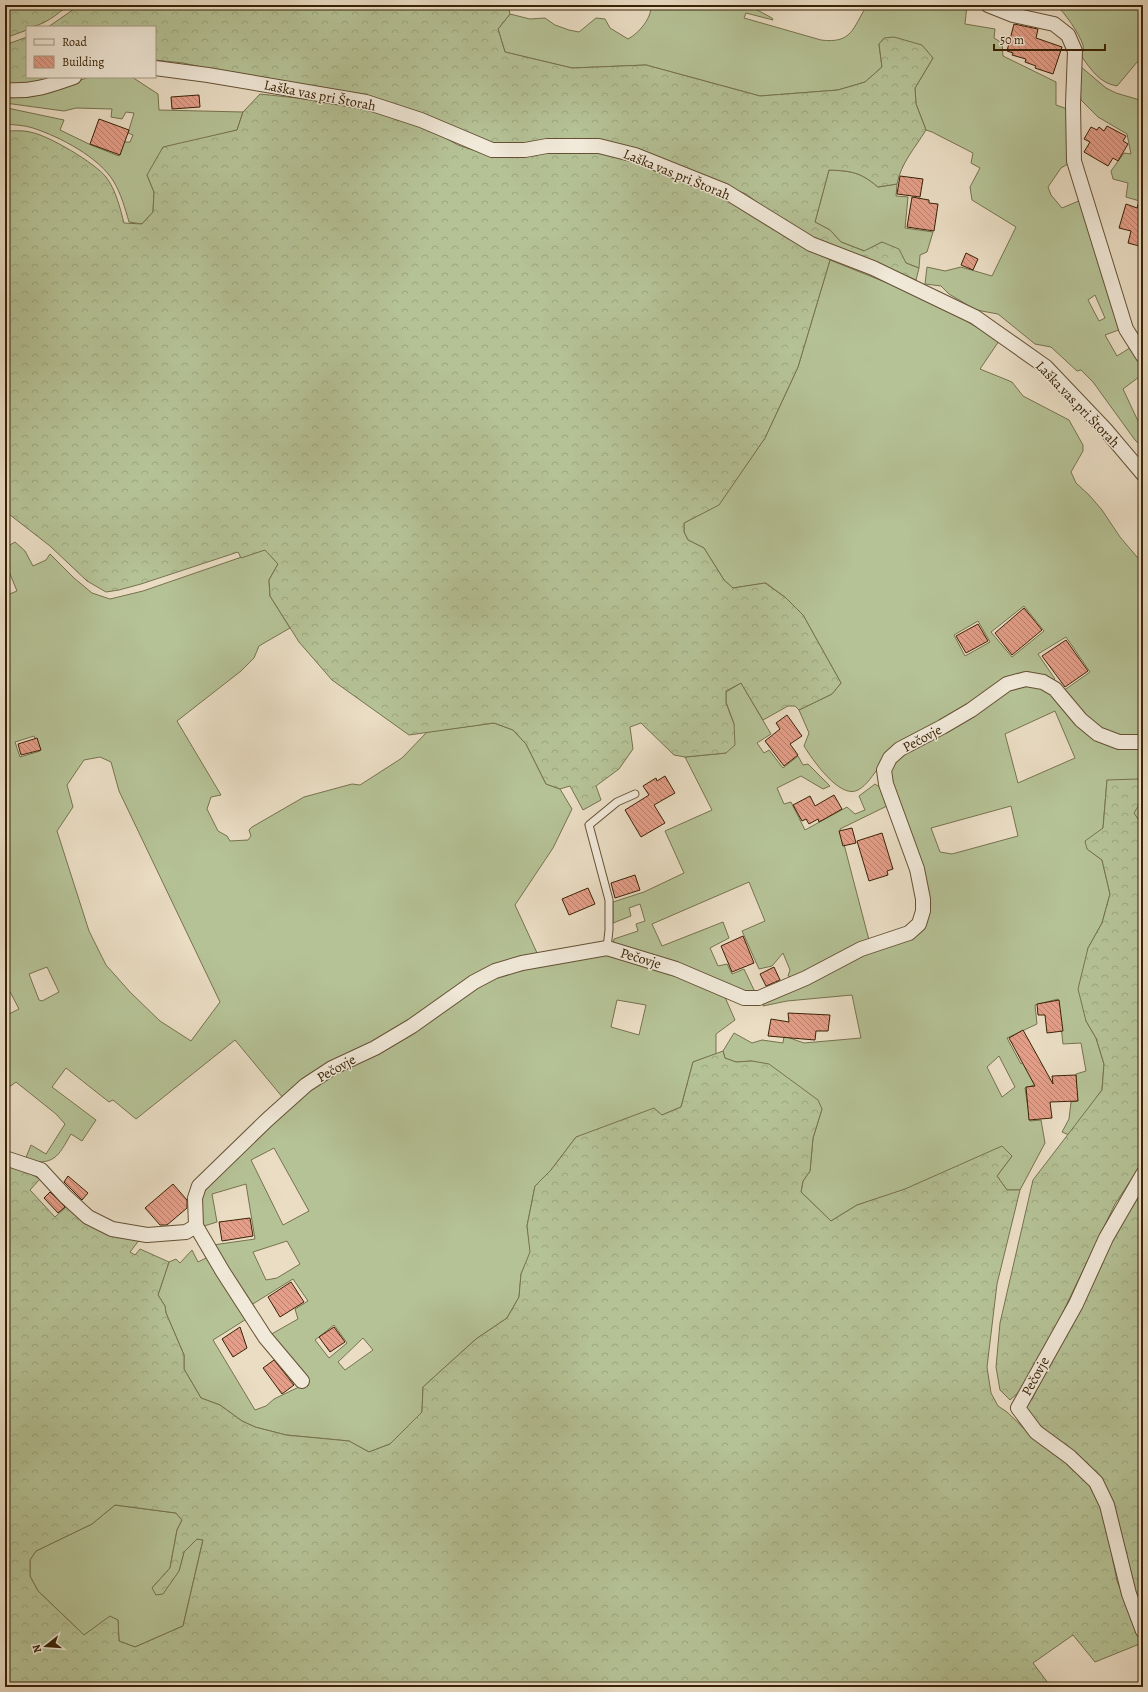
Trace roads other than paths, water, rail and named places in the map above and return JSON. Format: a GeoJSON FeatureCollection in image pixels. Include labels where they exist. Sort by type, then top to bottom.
{"type":"FeatureCollection","features":[{"type":"Feature","properties":{"kind":"street"},"geometry":{"type":"LineString","coordinates":[[988,5],[1013,16],[1054,24],[1068,35],[1075,51],[1073,104],[1074,161],[1126,329],[1143,356]]}},
{"type":"Feature","properties":{"kind":"street","name":"Laška vas pri Štorah"},"geometry":{"type":"LineString","coordinates":[[156,68],[208,75],[366,102],[421,120],[492,150],[525,150],[547,146],[599,146],[635,155],[725,191],[811,244],[873,268],[975,317],[1046,367],[1105,429],[1143,474]]}},
{"type":"Feature","properties":{"kind":"street"},"geometry":{"type":"LineString","coordinates":[[5,90],[22,91],[49,86],[71,78]]}},
{"type":"Feature","properties":{"kind":"street","name":"Pečovje"},"geometry":{"type":"LineString","coordinates":[[196,1226],[195,1198],[199,1186],[266,1120],[306,1085],[332,1068],[375,1048],[412,1026],[474,982],[495,971],[522,963],[607,948],[676,969],[744,998],[759,998],[806,978],[861,949],[909,933],[919,924],[923,911],[923,899],[916,869],[886,784],[884,770],[890,758],[900,748],[972,710],[1007,684],[1026,679],[1043,682],[1055,689],[1081,720],[1098,734],[1119,742],[1143,742]]}},
{"type":"Feature","properties":{"kind":"street"},"geometry":{"type":"LineString","coordinates":[[5,1158],[41,1170],[65,1196],[88,1216],[112,1230],[147,1235],[186,1232],[196,1226],[223,1272],[265,1337],[302,1381]]}},
{"type":"Feature","properties":{"kind":"street","name":"Pečovje"},"geometry":{"type":"LineString","coordinates":[[1143,1174],[1106,1238],[1076,1304],[1018,1408],[1036,1432],[1070,1457],[1096,1482],[1107,1505],[1129,1594],[1143,1631]]}},
{"type":"Feature","properties":{"kind":"lane"},"geometry":{"type":"LineString","coordinates":[[607,948],[609,930],[609,900],[589,825],[617,802],[636,794]]}}]}
